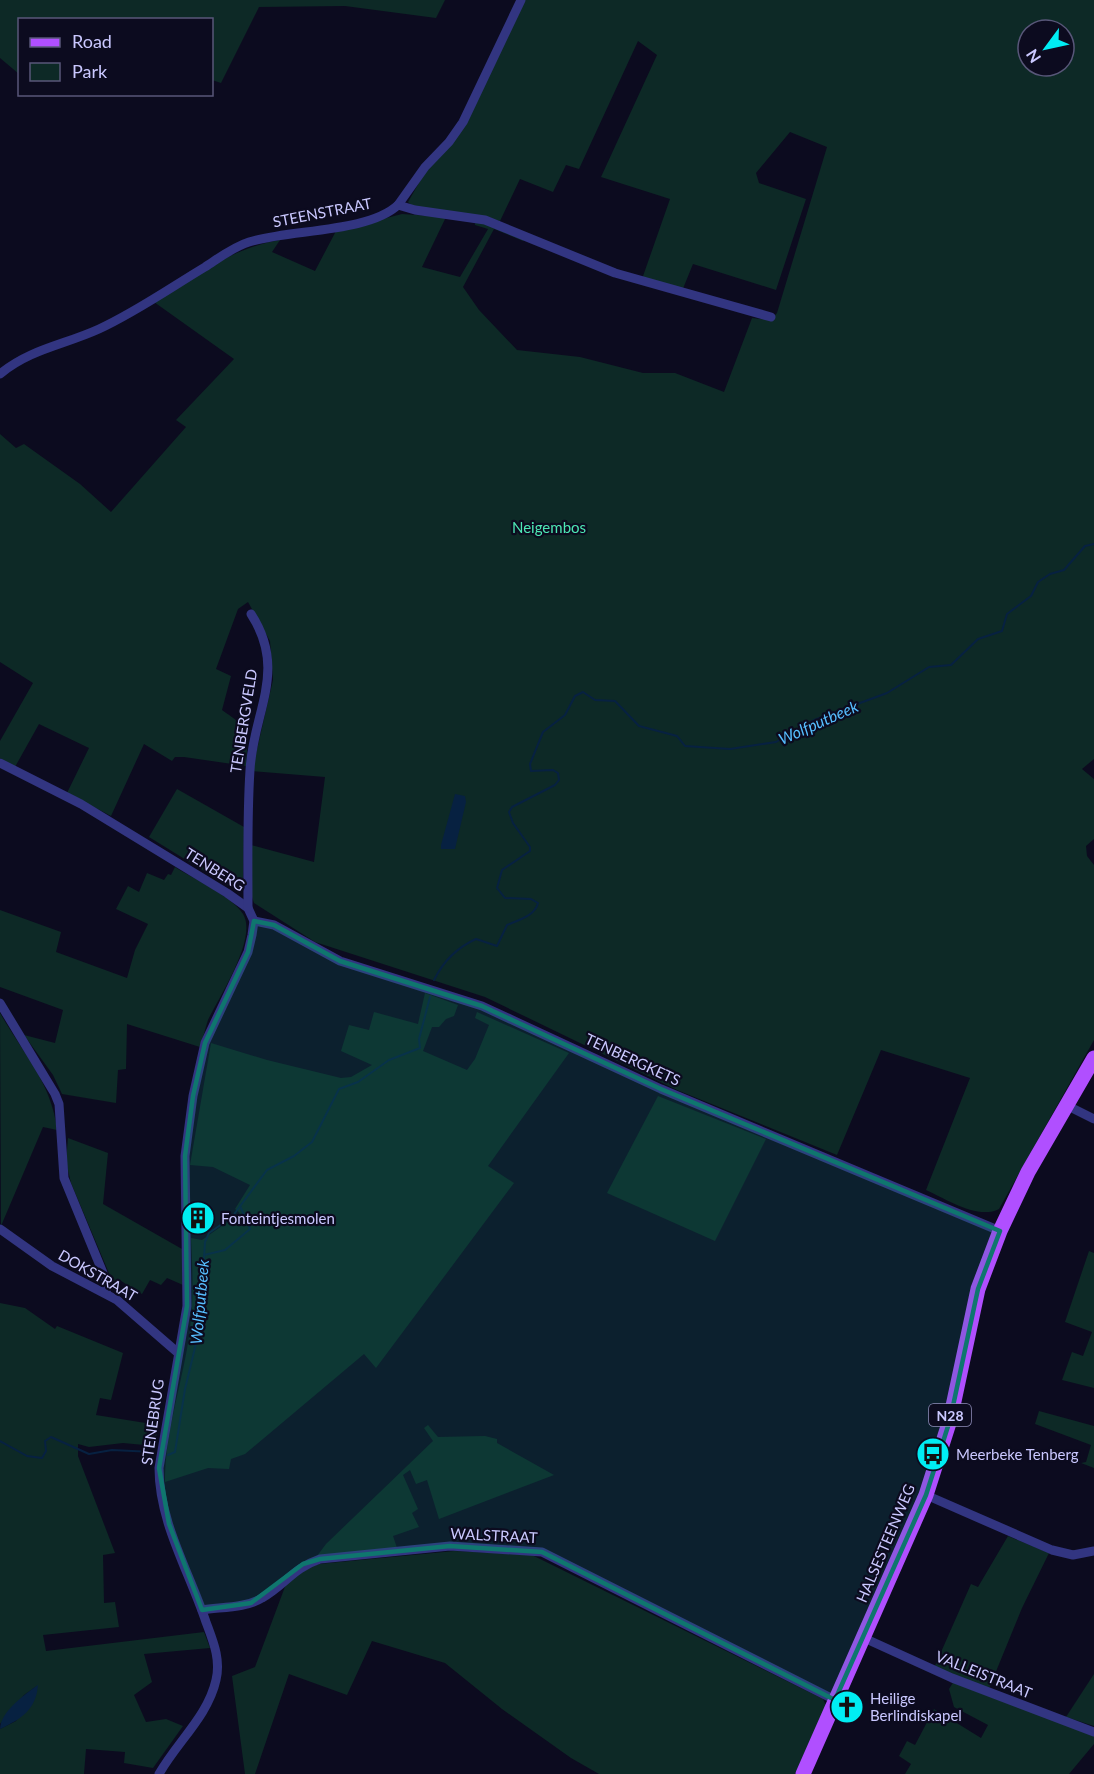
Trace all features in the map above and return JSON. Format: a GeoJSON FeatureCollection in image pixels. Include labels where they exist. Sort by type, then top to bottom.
{"type":"FeatureCollection","features":[{"type":"Feature","properties":{"kind":"main road","name":"HALSESTEENWEG"},"geometry":{"type":"LineString","coordinates":[[803,1774],[926,1495],[950,1420],[978,1289],[1000,1231],[1028,1172],[1094,1058]]}},
{"type":"Feature","properties":{"kind":"street"},"geometry":{"type":"LineString","coordinates":[[521,0],[463,123],[425,167],[398,205],[405,209],[485,220],[615,273],[771,317]]}},
{"type":"Feature","properties":{"kind":"street","name":"STEENSTRAAT"},"geometry":{"type":"LineString","coordinates":[[0,374],[16,361],[35,351],[98,330],[245,243],[356,222],[386,214],[398,205]]}},
{"type":"Feature","properties":{"kind":"street","name":"TENBERGVELD"},"geometry":{"type":"LineString","coordinates":[[248,908],[251,748],[268,679],[267,642],[251,614]]}},
{"type":"Feature","properties":{"kind":"street","name":"TENBERG"},"geometry":{"type":"LineString","coordinates":[[0,763],[81,804],[227,893],[248,908],[254,921]]}},
{"type":"Feature","properties":{"kind":"street","name":"STENEBRUG"},"geometry":{"type":"LineString","coordinates":[[159,1774],[204,1709],[217,1679],[216,1652],[169,1524],[159,1485],[160,1460],[177,1352],[187,1306],[185,1156],[193,1096],[205,1043],[248,952],[254,921]]}},
{"type":"Feature","properties":{"kind":"street","name":"TENBERGKETS"},"geometry":{"type":"LineString","coordinates":[[254,921],[274,925],[340,961],[482,1006],[661,1089],[1000,1231]]}},
{"type":"Feature","properties":{"kind":"street"},"geometry":{"type":"LineString","coordinates":[[0,1003],[59,1104],[64,1178],[103,1273],[107,1286],[106,1293]]}},
{"type":"Feature","properties":{"kind":"street"},"geometry":{"type":"LineString","coordinates":[[1066,1105],[1094,1119]]}},
{"type":"Feature","properties":{"kind":"street","name":"DOKSTRAAT"},"geometry":{"type":"LineString","coordinates":[[0,1229],[52,1266],[106,1293],[138,1316],[177,1352]]}},
{"type":"Feature","properties":{"kind":"street"},"geometry":{"type":"LineString","coordinates":[[926,1495],[1052,1550],[1073,1555],[1094,1551]]}},
{"type":"Feature","properties":{"kind":"street","name":"WALSTRAAT"},"geometry":{"type":"LineString","coordinates":[[202,1610],[251,1603],[263,1598],[303,1564],[320,1559],[450,1546],[542,1552],[836,1700]]}},
{"type":"Feature","properties":{"kind":"street","name":"VALLEISTRAAT"},"geometry":{"type":"LineString","coordinates":[[864,1638],[962,1682],[1094,1731]]}},
{"type":"Feature","properties":{"kind":"highlighted area"},"geometry":{"type":"Polygon","coordinates":[[[254,921],[274,925],[340,961],[482,1006],[661,1089],[1000,1231],[978,1289],[950,1420],[926,1495],[835,1700],[542,1552],[450,1546],[320,1559],[303,1564],[251,1603],[202,1610],[169,1524],[159,1468],[187,1306],[185,1156],[193,1096],[205,1043],[248,952],[254,921]]]}},
{"type":"Feature","properties":{"kind":"green space"},"geometry":{"type":"Polygon","coordinates":[[[0,0],[445,0],[436,18],[345,6],[259,7],[221,83],[213,80],[213,18],[18,18],[18,73],[0,58],[0,0]]]}},
{"type":"Feature","properties":{"kind":"green space","name":"Neigembos"},"geometry":{"type":"Polygon","coordinates":[[[525,0],[1094,0],[1094,759],[1082,769],[1094,779],[1094,839],[1086,846],[1087,856],[1094,865],[1094,1040],[999,1209],[991,1212],[972,1210],[926,1190],[970,1078],[881,1050],[837,1155],[677,1090],[485,997],[315,942],[254,903],[251,894],[251,845],[314,862],[325,777],[252,771],[273,680],[270,641],[248,602],[238,609],[216,669],[231,676],[222,710],[239,723],[246,732],[246,766],[184,757],[175,757],[172,761],[144,744],[111,816],[67,793],[89,748],[39,724],[15,767],[0,758],[0,741],[33,683],[0,662],[0,434],[16,448],[24,444],[80,484],[111,512],[186,427],[176,420],[234,359],[154,302],[230,256],[280,240],[272,252],[315,271],[336,231],[402,214],[446,217],[422,267],[460,277],[488,229],[475,225],[475,221],[526,237],[523,241],[494,229],[463,287],[479,310],[517,350],[580,357],[643,373],[675,373],[724,392],[752,318],[771,320],[777,313],[827,147],[790,132],[756,173],[759,183],[806,199],[776,290],[693,264],[682,291],[642,279],[670,199],[601,177],[657,55],[638,41],[579,169],[566,165],[553,192],[520,179],[500,221],[412,206],[408,202],[424,174],[452,143],[525,0]]]}},
{"type":"Feature","properties":{"kind":"green space"},"geometry":{"type":"Polygon","coordinates":[[[177,789],[244,827],[243,885],[238,892],[149,837],[177,789]]]}},
{"type":"Feature","properties":{"kind":"green space"},"geometry":{"type":"Polygon","coordinates":[[[175,867],[231,901],[243,914],[246,925],[241,952],[228,983],[208,1020],[200,1047],[127,1024],[126,1069],[118,1070],[116,1103],[62,1094],[53,1075],[24,1035],[55,1043],[63,1010],[0,987],[0,910],[61,932],[56,952],[127,978],[135,950],[148,924],[116,909],[128,886],[139,892],[147,873],[164,880],[168,874],[171,875],[175,867]]]}},
{"type":"Feature","properties":{"kind":"green space"},"geometry":{"type":"Polygon","coordinates":[[[425,993],[458,1005],[454,1016],[446,1019],[439,1027],[432,1027],[423,1051],[467,1070],[475,1059],[489,1025],[475,1018],[477,1012],[569,1053],[488,1166],[514,1183],[376,1368],[364,1354],[245,1454],[231,1459],[229,1469],[208,1468],[165,1482],[170,1432],[191,1321],[191,1238],[202,1240],[240,1213],[235,1209],[250,1185],[213,1167],[190,1165],[211,1043],[267,1060],[341,1078],[351,1077],[372,1065],[341,1051],[349,1025],[369,1030],[374,1012],[418,1024],[425,993]]]}},
{"type":"Feature","properties":{"kind":"green space"},"geometry":{"type":"Polygon","coordinates":[[[0,1013],[43,1083],[54,1113],[57,1130],[43,1127],[1,1226],[0,1013]]]}},
{"type":"Feature","properties":{"kind":"green space"},"geometry":{"type":"Polygon","coordinates":[[[658,1096],[766,1139],[715,1241],[607,1193],[658,1096]]]}},
{"type":"Feature","properties":{"kind":"green space"},"geometry":{"type":"Polygon","coordinates":[[[68,1138],[108,1153],[103,1204],[182,1249],[183,1285],[167,1278],[161,1285],[150,1280],[142,1294],[118,1279],[114,1285],[71,1183],[66,1162],[68,1138]]]}},
{"type":"Feature","properties":{"kind":"green space"},"geometry":{"type":"Polygon","coordinates":[[[1089,1251],[1094,1253],[1094,1388],[1062,1380],[1072,1352],[1083,1356],[1092,1332],[1065,1322],[1089,1251]]]}},
{"type":"Feature","properties":{"kind":"green space"},"geometry":{"type":"Polygon","coordinates":[[[0,1303],[25,1308],[55,1329],[57,1326],[123,1353],[111,1400],[100,1398],[96,1415],[158,1425],[155,1446],[123,1443],[89,1447],[78,1444],[78,1456],[115,1553],[103,1555],[104,1603],[115,1602],[119,1627],[43,1635],[46,1651],[204,1632],[210,1648],[144,1654],[152,1682],[134,1695],[146,1722],[166,1719],[183,1726],[153,1768],[124,1763],[125,1752],[86,1749],[84,1774],[0,1774],[0,1729],[16,1721],[37,1686],[24,1695],[0,1724],[0,1303]]]}},
{"type":"Feature","properties":{"kind":"green space"},"geometry":{"type":"Polygon","coordinates":[[[1039,1411],[1094,1426],[1094,1468],[1081,1463],[1086,1462],[1091,1445],[1035,1424],[1039,1411]]]}},
{"type":"Feature","properties":{"kind":"green space"},"geometry":{"type":"Polygon","coordinates":[[[428,1425],[438,1437],[485,1436],[497,1439],[497,1443],[554,1475],[439,1519],[427,1480],[416,1484],[410,1470],[403,1475],[418,1509],[412,1513],[419,1527],[393,1536],[397,1548],[317,1556],[326,1544],[433,1441],[424,1428],[428,1425]]]}},
{"type":"Feature","properties":{"kind":"green space"},"geometry":{"type":"Polygon","coordinates":[[[1008,1536],[1049,1553],[1022,1608],[988,1691],[934,1668],[971,1584],[978,1587],[1008,1536]]]}},
{"type":"Feature","properties":{"kind":"green space"},"geometry":{"type":"Polygon","coordinates":[[[454,1551],[532,1555],[823,1699],[826,1705],[795,1774],[599,1774],[571,1758],[502,1709],[445,1663],[372,1641],[347,1695],[289,1674],[255,1774],[245,1774],[232,1676],[255,1667],[286,1584],[303,1569],[319,1564],[454,1551]]]}},
{"type":"Feature","properties":{"kind":"green space"},"geometry":{"type":"Polygon","coordinates":[[[1094,1674],[1094,1726],[1066,1717],[1094,1674]]]}},
{"type":"Feature","properties":{"kind":"green space"},"geometry":{"type":"Polygon","coordinates":[[[954,1681],[1094,1735],[1094,1744],[1069,1774],[905,1774],[911,1764],[899,1756],[907,1741],[915,1745],[934,1709],[981,1738],[988,1725],[954,1707],[949,1689],[954,1681]]]}},
{"type":"Feature","properties":{"kind":"water"},"geometry":{"type":"Polygon","coordinates":[[[455,794],[465,796],[466,802],[455,849],[441,849],[441,845],[455,794]]]}},
{"type":"Feature","properties":{"kind":"water"},"geometry":{"type":"Polygon","coordinates":[[[38,1685],[34,1701],[26,1713],[0,1729],[4,1716],[9,1710],[20,1698],[38,1685]]]}},
{"type":"Feature","properties":{"kind":"waterway","name":"Wolfputbeek"},"geometry":{"type":"LineString","coordinates":[[434,980],[446,961],[463,946],[476,939],[497,946],[507,925],[526,917],[538,903],[531,899],[505,898],[497,888],[502,870],[530,851],[530,847],[513,823],[509,812],[512,807],[555,785],[559,780],[558,773],[553,770],[531,771],[530,764],[543,732],[565,715],[575,696],[583,692],[595,700],[615,701],[639,726],[677,736],[685,746],[730,749],[776,742],[814,720],[887,693],[929,667],[951,665],[978,639],[1002,631],[1007,614],[1031,596],[1038,582],[1050,574],[1064,570],[1085,546],[1094,544]]}},
{"type":"Feature","properties":{"kind":"waterway","name":"Wolfputbeek"},"geometry":{"type":"LineString","coordinates":[[168,1455],[175,1452],[185,1389],[200,1327],[205,1242],[209,1233],[232,1217],[267,1170],[294,1156],[312,1142],[339,1089],[358,1082],[389,1060],[420,1048],[419,1039],[430,997]]}},
{"type":"Feature","properties":{"kind":"waterway"},"geometry":{"type":"LineString","coordinates":[[204,1255],[225,1250],[250,1229],[240,1206]]}},
{"type":"Feature","properties":{"kind":"waterway","name":"Wolfputbeek"},"geometry":{"type":"LineString","coordinates":[[0,1441],[27,1456],[42,1458],[46,1451],[45,1441],[51,1437],[89,1454],[112,1450],[153,1452]]}},
{"type":"Feature","properties":{"kind":"place","name":"Fonteintjesmolen"},"geometry":{"type":"Point","coordinates":[198,1218]}},
{"type":"Feature","properties":{"kind":"place","name":"Meerbeke Tenberg"},"geometry":{"type":"Point","coordinates":[933,1454]}},
{"type":"Feature","properties":{"kind":"place","name":"Heilige Berlindiskapel"},"geometry":{"type":"Point","coordinates":[847,1707]}}]}
